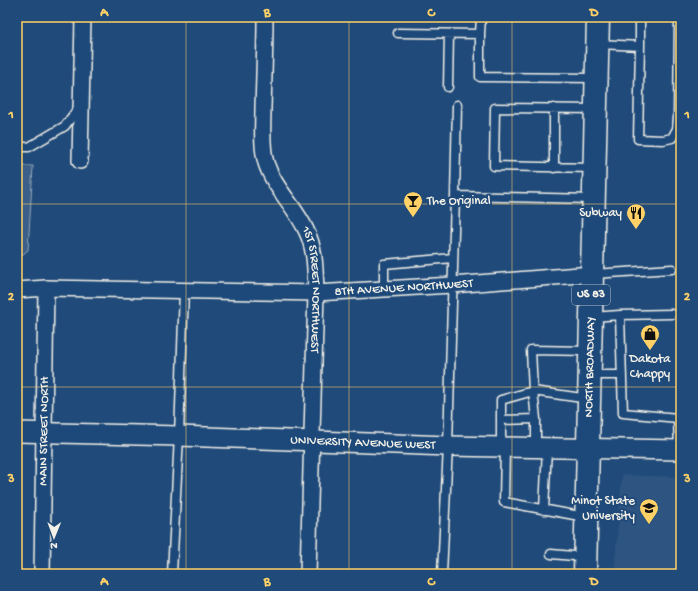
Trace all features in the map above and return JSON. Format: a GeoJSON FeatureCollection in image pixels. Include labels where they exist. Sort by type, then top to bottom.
{"type":"FeatureCollection","features":[{"type":"Feature","properties":{"kind":"main road","name":"NORTH BROADWAY"},"geometry":{"type":"LineString","coordinates":[[585,565],[598,17]]}},
{"type":"Feature","properties":{"kind":"street"},"geometry":{"type":"LineString","coordinates":[[80,162],[83,17]]}},
{"type":"Feature","properties":{"kind":"street","name":"1ST STREET NORTHWEST"},"geometry":{"type":"LineString","coordinates":[[265,17],[264,153],[272,180],[303,224],[311,241],[315,265],[316,293],[308,574]]}},
{"type":"Feature","properties":{"kind":"street","name":"8TH AVENUE NORTHWEST"},"geometry":{"type":"LineString","coordinates":[[17,290],[46,288],[316,293],[452,285],[592,274]]}},
{"type":"Feature","properties":{"kind":"street","name":"MAIN STREET NORTH"},"geometry":{"type":"LineString","coordinates":[[42,574],[46,288]]}},
{"type":"Feature","properties":{"kind":"street","name":"UNIVERSITY AVENUE WEST"},"geometry":{"type":"LineString","coordinates":[[17,432],[179,436],[448,446],[680,450]]}},
{"type":"Feature","properties":{"kind":"lane"},"geometry":{"type":"LineString","coordinates":[[481,17],[480,77],[596,78]]}},
{"type":"Feature","properties":{"kind":"lane"},"geometry":{"type":"LineString","coordinates":[[640,17],[638,139],[663,140],[672,138],[677,129],[679,17]]}},
{"type":"Feature","properties":{"kind":"lane"},"geometry":{"type":"LineString","coordinates":[[398,33],[480,34]]}},
{"type":"Feature","properties":{"kind":"lane"},"geometry":{"type":"LineString","coordinates":[[448,87],[449,34]]}},
{"type":"Feature","properties":{"kind":"lane"},"geometry":{"type":"LineString","coordinates":[[597,44],[640,46]]}},
{"type":"Feature","properties":{"kind":"lane"},"geometry":{"type":"LineString","coordinates":[[17,147],[29,147],[66,126],[81,104]]}},
{"type":"Feature","properties":{"kind":"lane"},"geometry":{"type":"LineString","coordinates":[[442,574],[448,446],[457,106]]}},
{"type":"Feature","properties":{"kind":"lane"},"geometry":{"type":"LineString","coordinates":[[594,168],[494,166],[495,108],[596,109]]}},
{"type":"Feature","properties":{"kind":"lane"},"geometry":{"type":"LineString","coordinates":[[554,108],[554,168]]}},
{"type":"Feature","properties":{"kind":"lane"},"geometry":{"type":"LineString","coordinates":[[454,196],[594,199]]}},
{"type":"Feature","properties":{"kind":"lane"},"geometry":{"type":"LineString","coordinates":[[384,289],[384,264],[453,258]]}},
{"type":"Feature","properties":{"kind":"lane"},"geometry":{"type":"LineString","coordinates":[[592,274],[672,269]]}},
{"type":"Feature","properties":{"kind":"lane"},"geometry":{"type":"LineString","coordinates":[[172,574],[184,290]]}},
{"type":"Feature","properties":{"kind":"lane"},"geometry":{"type":"LineString","coordinates":[[591,317],[672,314]]}},
{"type":"Feature","properties":{"kind":"lane"},"geometry":{"type":"LineString","coordinates":[[620,315],[623,413],[678,418],[680,450]]}},
{"type":"Feature","properties":{"kind":"lane"},"geometry":{"type":"LineString","coordinates":[[544,510],[542,448],[536,420],[531,350],[590,350]]}},
{"type":"Feature","properties":{"kind":"lane"},"geometry":{"type":"LineString","coordinates":[[590,375],[622,375]]}},
{"type":"Feature","properties":{"kind":"lane"},"geometry":{"type":"LineString","coordinates":[[586,517],[504,502],[501,420],[502,400],[533,391],[589,399]]}},
{"type":"Feature","properties":{"kind":"lane"},"geometry":{"type":"LineString","coordinates":[[501,420],[536,420]]}},
{"type":"Feature","properties":{"kind":"lane"},"geometry":{"type":"LineString","coordinates":[[552,554],[585,565]]}},
{"type":"Feature","properties":{"kind":"shaded area"},"geometry":{"type":"Polygon","coordinates":[[[17,166],[33,166],[28,250],[17,259],[17,166]]]}},
{"type":"Feature","properties":{"kind":"shaded area","name":"Minot State University"},"geometry":{"type":"Polygon","coordinates":[[[622,475],[681,477],[681,574],[614,574],[622,475]]]}},
{"type":"Feature","properties":{"kind":"place","name":"The Original"},"geometry":{"type":"Point","coordinates":[413,218]}},
{"type":"Feature","properties":{"kind":"place","name":"Subway"},"geometry":{"type":"Point","coordinates":[636,230]}},
{"type":"Feature","properties":{"kind":"place","name":"Dakota Chappy"},"geometry":{"type":"Point","coordinates":[650,351]}},
{"type":"Feature","properties":{"kind":"place","name":"Minot State University"},"geometry":{"type":"Point","coordinates":[649,525]}}]}
